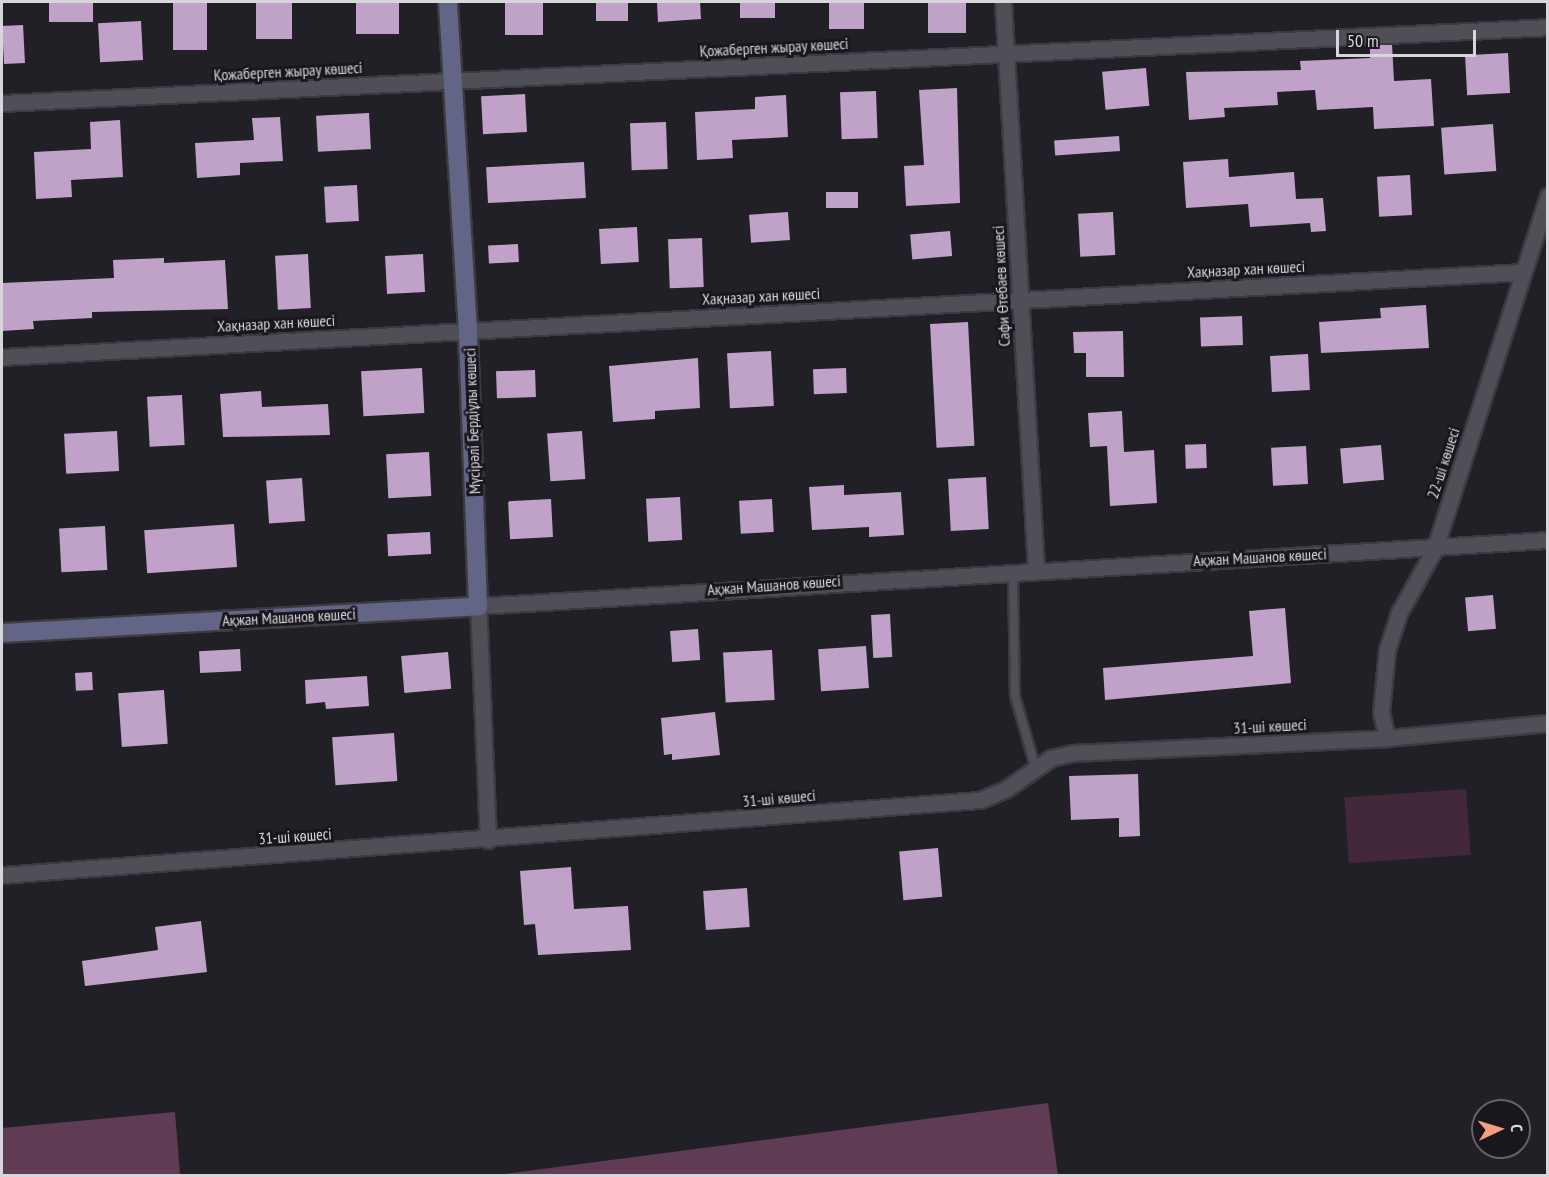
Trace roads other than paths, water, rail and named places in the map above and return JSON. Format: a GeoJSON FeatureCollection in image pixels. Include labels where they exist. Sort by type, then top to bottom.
{"type":"FeatureCollection","features":[{"type":"Feature","properties":{"kind":"street","name":"Мүсірәлі Бердіұлы көшесі"},"geometry":{"type":"LineString","coordinates":[[448,2],[468,331],[488,840]]}},
{"type":"Feature","properties":{"kind":"street","name":"Сафи Өтебаев көшесі"},"geometry":{"type":"LineString","coordinates":[[1003,2],[1036,569]]}},
{"type":"Feature","properties":{"kind":"street","name":"Қожаберген жырау көшесі"},"geometry":{"type":"LineString","coordinates":[[2,103],[1548,27]]}},
{"type":"Feature","properties":{"kind":"street","name":"22-ші көшесі"},"geometry":{"type":"LineString","coordinates":[[1387,738],[1381,713],[1387,650],[1398,613],[1436,548],[1548,196]]}},
{"type":"Feature","properties":{"kind":"street","name":"Хақназар хан көшесі"},"geometry":{"type":"LineString","coordinates":[[2,357],[1523,272]]}},
{"type":"Feature","properties":{"kind":"street","name":"Ақжан Машанов көшесі"},"geometry":{"type":"LineString","coordinates":[[2,633],[478,606],[1013,570],[1548,540]]}},
{"type":"Feature","properties":{"kind":"street","name":"31-ші көшесі"},"geometry":{"type":"LineString","coordinates":[[2,875],[488,840],[980,800],[1006,789],[1035,766],[1072,753],[1387,738],[1548,723]]}},
{"type":"Feature","properties":{"kind":"lane"},"geometry":{"type":"LineString","coordinates":[[1013,570],[1015,696],[1035,766]]}}]}
